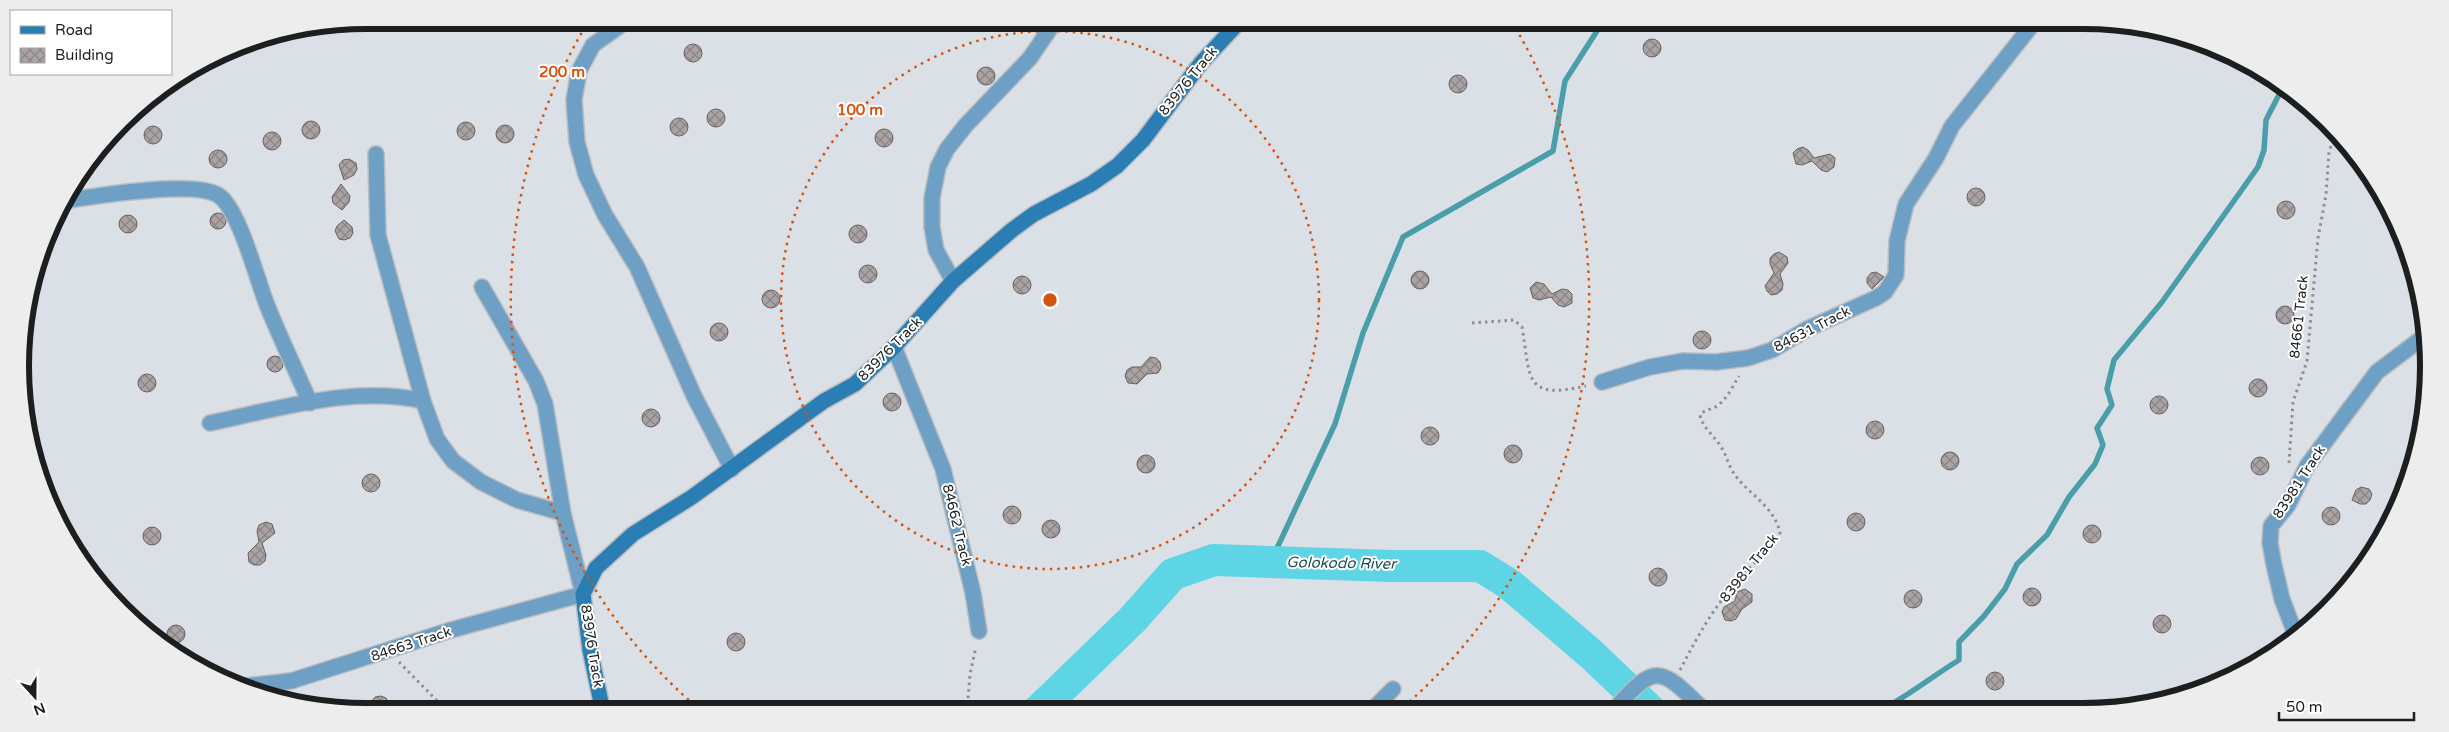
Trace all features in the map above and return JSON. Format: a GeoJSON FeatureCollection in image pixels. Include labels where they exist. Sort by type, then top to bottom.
{"type":"FeatureCollection","features":[{"type":"Feature","properties":{"kind":"street"},"geometry":{"type":"LineString","coordinates":[[615,29],[593,45],[579,71],[574,100],[577,142],[586,175],[605,216],[637,266],[694,396],[732,469]]}},
{"type":"Feature","properties":{"kind":"street"},"geometry":{"type":"LineString","coordinates":[[954,281],[936,250],[932,227],[932,198],[938,167],[947,149],[966,125],[1030,58],[1050,29]]}},
{"type":"Feature","properties":{"kind":"street","name":"83976 Track"},"geometry":{"type":"LineString","coordinates":[[601,703],[590,650],[583,594],[589,578],[596,568],[633,534],[732,469],[824,401],[855,384],[894,347],[954,281],[984,253],[1034,214],[1091,184],[1117,166],[1143,140],[1201,63],[1233,29]]}},
{"type":"Feature","properties":{"kind":"street","name":"84631 Track"},"geometry":{"type":"LineString","coordinates":[[1602,382],[1650,367],[1683,361],[1716,362],[1748,358],[1772,350],[1807,328],[1876,298],[1885,292],[1896,275],[1897,241],[1906,204],[1936,158],[1952,126],[2029,29]]}},
{"type":"Feature","properties":{"kind":"street"},"geometry":{"type":"LineString","coordinates":[[376,154],[378,235],[423,401],[437,439],[453,461],[481,482],[517,500],[563,513]]}},
{"type":"Feature","properties":{"kind":"street"},"geometry":{"type":"LineString","coordinates":[[73,200],[104,195],[198,189],[217,195],[225,201],[238,224],[267,305],[310,403]]}},
{"type":"Feature","properties":{"kind":"street"},"geometry":{"type":"LineString","coordinates":[[482,287],[536,381],[545,404],[563,513],[583,594]]}},
{"type":"Feature","properties":{"kind":"street","name":"83981 Track"},"geometry":{"type":"LineString","coordinates":[[2294,629],[2282,598],[2274,565],[2270,543],[2271,526],[2288,505],[2307,466],[2377,372],[2419,340]]}},
{"type":"Feature","properties":{"kind":"street","name":"84662 Track"},"geometry":{"type":"LineString","coordinates":[[894,347],[943,469],[973,593],[979,631]]}},
{"type":"Feature","properties":{"kind":"street"},"geometry":{"type":"LineString","coordinates":[[210,423],[310,403],[380,395],[423,401]]}},
{"type":"Feature","properties":{"kind":"street","name":"84663 Track"},"geometry":{"type":"LineString","coordinates":[[257,685],[290,681],[452,630],[583,594]]}},
{"type":"Feature","properties":{"kind":"street"},"geometry":{"type":"LineString","coordinates":[[1620,703],[1638,683],[1648,677],[1660,674],[1673,681],[1697,703]]}},
{"type":"Feature","properties":{"kind":"street"},"geometry":{"type":"LineString","coordinates":[[1379,703],[1393,689]]}},
{"type":"Feature","properties":{"kind":"path","name":"84661 Track"},"geometry":{"type":"LineString","coordinates":[[2289,465],[2293,402],[2307,361],[2318,238],[2326,195],[2329,152],[2333,140]]}},
{"type":"Feature","properties":{"kind":"path"},"geometry":{"type":"LineString","coordinates":[[1472,323],[1514,320],[1522,327],[1531,378],[1537,387],[1547,390],[1572,389],[1602,382]]}},
{"type":"Feature","properties":{"kind":"path","name":"83981 Track"},"geometry":{"type":"LineString","coordinates":[[1673,681],[1724,597],[1769,548],[1780,533],[1778,525],[1765,506],[1734,473],[1721,446],[1702,425],[1700,415],[1704,410],[1715,407],[1724,400],[1748,358]]}},
{"type":"Feature","properties":{"kind":"path"},"geometry":{"type":"LineString","coordinates":[[968,703],[970,674],[979,631]]}},
{"type":"Feature","properties":{"kind":"path"},"geometry":{"type":"LineString","coordinates":[[388,651],[439,703]]}},
{"type":"Feature","properties":{"kind":"building"},"geometry":{"type":"Polygon","coordinates":[[[1652,39],[1658,42],[1661,48],[1658,54],[1652,57],[1646,54],[1643,48],[1646,42],[1652,39]]]}},
{"type":"Feature","properties":{"kind":"building"},"geometry":{"type":"Polygon","coordinates":[[[693,44],[699,47],[702,53],[699,59],[693,62],[687,59],[684,53],[687,47],[693,44]]]}},
{"type":"Feature","properties":{"kind":"building"},"geometry":{"type":"Polygon","coordinates":[[[986,67],[992,70],[995,76],[992,82],[986,85],[980,82],[977,76],[980,70],[986,67]]]}},
{"type":"Feature","properties":{"kind":"building"},"geometry":{"type":"Polygon","coordinates":[[[1458,75],[1464,78],[1467,84],[1464,90],[1458,93],[1452,90],[1449,84],[1452,78],[1458,75]]]}},
{"type":"Feature","properties":{"kind":"building"},"geometry":{"type":"Polygon","coordinates":[[[716,109],[722,112],[725,118],[722,124],[716,127],[710,124],[707,118],[710,112],[716,109]]]}},
{"type":"Feature","properties":{"kind":"building"},"geometry":{"type":"Polygon","coordinates":[[[679,118],[685,121],[688,127],[685,133],[679,136],[673,133],[670,127],[673,121],[679,118]]]}},
{"type":"Feature","properties":{"kind":"building"},"geometry":{"type":"Polygon","coordinates":[[[311,121],[317,124],[320,130],[317,136],[311,139],[305,136],[302,130],[305,124],[311,121]]]}},
{"type":"Feature","properties":{"kind":"building"},"geometry":{"type":"Polygon","coordinates":[[[466,122],[472,125],[475,131],[472,137],[466,140],[460,137],[457,131],[460,125],[466,122]]]}},
{"type":"Feature","properties":{"kind":"building"},"geometry":{"type":"Polygon","coordinates":[[[505,125],[511,128],[514,134],[511,140],[505,143],[499,140],[496,134],[499,128],[505,125]]]}},
{"type":"Feature","properties":{"kind":"building"},"geometry":{"type":"Polygon","coordinates":[[[153,126],[159,129],[162,135],[159,141],[153,144],[147,141],[144,135],[147,129],[153,126]]]}},
{"type":"Feature","properties":{"kind":"building"},"geometry":{"type":"Polygon","coordinates":[[[884,129],[890,132],[893,138],[890,144],[884,147],[878,144],[875,138],[878,132],[884,129]]]}},
{"type":"Feature","properties":{"kind":"building"},"geometry":{"type":"Polygon","coordinates":[[[272,132],[278,135],[281,141],[278,147],[272,150],[266,147],[263,141],[266,135],[272,132]]]}},
{"type":"Feature","properties":{"kind":"building"},"geometry":{"type":"Polygon","coordinates":[[[1803,147],[1814,158],[1830,154],[1835,158],[1834,167],[1827,172],[1821,170],[1812,161],[1802,165],[1796,164],[1793,153],[1803,147]]]}},
{"type":"Feature","properties":{"kind":"building"},"geometry":{"type":"Polygon","coordinates":[[[218,150],[224,153],[227,159],[224,165],[218,168],[212,165],[209,159],[212,153],[218,150]]]}},
{"type":"Feature","properties":{"kind":"building"},"geometry":{"type":"Polygon","coordinates":[[[349,159],[356,163],[357,169],[354,175],[344,180],[339,165],[343,160],[349,159]]]}},
{"type":"Feature","properties":{"kind":"building"},"geometry":{"type":"Polygon","coordinates":[[[341,184],[350,196],[349,202],[342,210],[333,203],[332,197],[341,184]]]}},
{"type":"Feature","properties":{"kind":"building"},"geometry":{"type":"Polygon","coordinates":[[[1976,188],[1982,191],[1985,197],[1982,203],[1976,206],[1970,203],[1967,197],[1970,191],[1976,188]]]}},
{"type":"Feature","properties":{"kind":"building"},"geometry":{"type":"Polygon","coordinates":[[[2286,201],[2292,204],[2295,210],[2292,216],[2286,219],[2280,216],[2277,210],[2280,204],[2286,201]]]}},
{"type":"Feature","properties":{"kind":"building"},"geometry":{"type":"Polygon","coordinates":[[[215,213],[221,213],[226,218],[224,227],[215,229],[210,224],[210,218],[215,213]]]}},
{"type":"Feature","properties":{"kind":"building"},"geometry":{"type":"Polygon","coordinates":[[[128,215],[134,218],[137,224],[134,230],[128,233],[122,230],[119,224],[122,218],[128,215]]]}},
{"type":"Feature","properties":{"kind":"building"},"geometry":{"type":"Polygon","coordinates":[[[344,220],[352,227],[353,233],[350,238],[344,240],[339,239],[335,231],[337,226],[344,220]]]}},
{"type":"Feature","properties":{"kind":"building"},"geometry":{"type":"Polygon","coordinates":[[[858,225],[864,228],[867,234],[864,240],[858,243],[852,240],[849,234],[852,228],[858,225]]]}},
{"type":"Feature","properties":{"kind":"building"},"geometry":{"type":"Polygon","coordinates":[[[1779,252],[1787,257],[1788,263],[1780,274],[1783,284],[1782,290],[1777,294],[1771,295],[1765,286],[1774,273],[1770,264],[1770,258],[1779,252]]]}},
{"type":"Feature","properties":{"kind":"building"},"geometry":{"type":"Polygon","coordinates":[[[868,265],[874,268],[877,274],[874,280],[868,283],[862,280],[859,274],[862,268],[868,265]]]}},
{"type":"Feature","properties":{"kind":"building"},"geometry":{"type":"Polygon","coordinates":[[[1420,271],[1426,274],[1429,280],[1426,286],[1420,289],[1414,286],[1411,280],[1414,274],[1420,271]]]}},
{"type":"Feature","properties":{"kind":"building"},"geometry":{"type":"Polygon","coordinates":[[[1876,272],[1884,277],[1872,289],[1867,283],[1867,278],[1871,273],[1876,272]]]}},
{"type":"Feature","properties":{"kind":"building"},"geometry":{"type":"Polygon","coordinates":[[[1022,276],[1028,279],[1031,285],[1028,291],[1022,294],[1016,291],[1013,285],[1016,279],[1022,276]]]}},
{"type":"Feature","properties":{"kind":"building"},"geometry":{"type":"Polygon","coordinates":[[[1536,282],[1544,284],[1552,294],[1562,289],[1568,290],[1572,294],[1572,303],[1564,307],[1558,305],[1551,297],[1539,300],[1533,298],[1530,288],[1536,282]]]}},
{"type":"Feature","properties":{"kind":"building"},"geometry":{"type":"Polygon","coordinates":[[[771,290],[777,293],[780,299],[777,305],[771,308],[765,305],[762,299],[765,293],[771,290]]]}},
{"type":"Feature","properties":{"kind":"building"},"geometry":{"type":"Polygon","coordinates":[[[2285,306],[2291,309],[2294,315],[2291,321],[2285,324],[2279,321],[2276,315],[2279,309],[2285,306]]]}},
{"type":"Feature","properties":{"kind":"building"},"geometry":{"type":"Polygon","coordinates":[[[719,323],[725,326],[728,332],[725,338],[719,341],[713,338],[710,332],[713,326],[719,323]]]}},
{"type":"Feature","properties":{"kind":"building"},"geometry":{"type":"Polygon","coordinates":[[[1702,331],[1708,334],[1711,340],[1708,346],[1702,349],[1696,346],[1693,340],[1696,334],[1702,331]]]}},
{"type":"Feature","properties":{"kind":"building"},"geometry":{"type":"Polygon","coordinates":[[[272,356],[278,356],[283,361],[281,370],[272,372],[267,367],[267,361],[272,356]]]}},
{"type":"Feature","properties":{"kind":"building"},"geometry":{"type":"Polygon","coordinates":[[[1150,357],[1156,358],[1160,362],[1161,368],[1158,373],[1147,374],[1137,384],[1128,383],[1125,376],[1127,370],[1132,367],[1141,367],[1150,357]]]}},
{"type":"Feature","properties":{"kind":"building"},"geometry":{"type":"Polygon","coordinates":[[[147,374],[153,377],[156,383],[153,389],[147,392],[141,389],[138,383],[141,377],[147,374]]]}},
{"type":"Feature","properties":{"kind":"building"},"geometry":{"type":"Polygon","coordinates":[[[2258,379],[2264,382],[2267,388],[2264,394],[2258,397],[2252,394],[2249,388],[2252,382],[2258,379]]]}},
{"type":"Feature","properties":{"kind":"building"},"geometry":{"type":"Polygon","coordinates":[[[892,393],[898,396],[901,402],[898,408],[892,411],[886,408],[883,402],[886,396],[892,393]]]}},
{"type":"Feature","properties":{"kind":"building"},"geometry":{"type":"Polygon","coordinates":[[[2159,396],[2165,399],[2168,405],[2165,411],[2159,414],[2153,411],[2150,405],[2153,399],[2159,396]]]}},
{"type":"Feature","properties":{"kind":"building"},"geometry":{"type":"Polygon","coordinates":[[[651,409],[657,412],[660,418],[657,424],[651,427],[645,424],[642,418],[645,412],[651,409]]]}},
{"type":"Feature","properties":{"kind":"building"},"geometry":{"type":"Polygon","coordinates":[[[1875,421],[1881,424],[1884,430],[1881,436],[1875,439],[1869,436],[1866,430],[1869,424],[1875,421]]]}},
{"type":"Feature","properties":{"kind":"building"},"geometry":{"type":"Polygon","coordinates":[[[1430,427],[1436,430],[1439,436],[1436,442],[1430,445],[1424,442],[1421,436],[1424,430],[1430,427]]]}},
{"type":"Feature","properties":{"kind":"building"},"geometry":{"type":"Polygon","coordinates":[[[1513,445],[1519,448],[1522,454],[1519,460],[1513,463],[1507,460],[1504,454],[1507,448],[1513,445]]]}},
{"type":"Feature","properties":{"kind":"building"},"geometry":{"type":"Polygon","coordinates":[[[1950,452],[1956,455],[1959,461],[1956,467],[1950,470],[1944,467],[1941,461],[1944,455],[1950,452]]]}},
{"type":"Feature","properties":{"kind":"building"},"geometry":{"type":"Polygon","coordinates":[[[1146,455],[1152,458],[1155,464],[1152,470],[1146,473],[1140,470],[1137,464],[1140,458],[1146,455]]]}},
{"type":"Feature","properties":{"kind":"building"},"geometry":{"type":"Polygon","coordinates":[[[2260,457],[2266,460],[2269,466],[2266,472],[2260,475],[2254,472],[2251,466],[2254,460],[2260,457]]]}},
{"type":"Feature","properties":{"kind":"building"},"geometry":{"type":"Polygon","coordinates":[[[371,474],[377,477],[380,483],[377,489],[371,492],[365,489],[362,483],[365,477],[371,474]]]}},
{"type":"Feature","properties":{"kind":"building"},"geometry":{"type":"Polygon","coordinates":[[[2361,487],[2369,489],[2372,494],[2366,504],[2360,504],[2352,500],[2356,490],[2361,487]]]}},
{"type":"Feature","properties":{"kind":"building"},"geometry":{"type":"Polygon","coordinates":[[[1012,506],[1018,509],[1021,515],[1018,521],[1012,524],[1006,521],[1003,515],[1006,509],[1012,506]]]}},
{"type":"Feature","properties":{"kind":"building"},"geometry":{"type":"Polygon","coordinates":[[[2331,507],[2337,510],[2340,516],[2337,522],[2331,525],[2325,522],[2322,516],[2325,510],[2331,507]]]}},
{"type":"Feature","properties":{"kind":"building"},"geometry":{"type":"Polygon","coordinates":[[[1856,513],[1862,516],[1865,522],[1862,528],[1856,531],[1850,528],[1847,522],[1850,516],[1856,513]]]}},
{"type":"Feature","properties":{"kind":"building"},"geometry":{"type":"Polygon","coordinates":[[[1051,520],[1057,523],[1060,529],[1057,535],[1051,538],[1045,535],[1042,529],[1045,523],[1051,520]]]}},
{"type":"Feature","properties":{"kind":"building"},"geometry":{"type":"Polygon","coordinates":[[[266,522],[272,524],[275,533],[262,543],[266,555],[265,561],[260,565],[254,565],[249,562],[248,553],[259,542],[257,531],[259,525],[266,522]]]}},
{"type":"Feature","properties":{"kind":"building"},"geometry":{"type":"Polygon","coordinates":[[[2092,525],[2098,528],[2101,534],[2098,540],[2092,543],[2086,540],[2083,534],[2086,528],[2092,525]]]}},
{"type":"Feature","properties":{"kind":"building"},"geometry":{"type":"Polygon","coordinates":[[[152,527],[158,530],[161,536],[158,542],[152,545],[146,542],[143,536],[146,530],[152,527]]]}},
{"type":"Feature","properties":{"kind":"building"},"geometry":{"type":"Polygon","coordinates":[[[1658,568],[1664,571],[1667,577],[1664,583],[1658,586],[1652,583],[1649,577],[1652,571],[1658,568]]]}},
{"type":"Feature","properties":{"kind":"building"},"geometry":{"type":"Polygon","coordinates":[[[2032,588],[2038,591],[2041,597],[2038,603],[2032,606],[2026,603],[2023,597],[2026,591],[2032,588]]]}},
{"type":"Feature","properties":{"kind":"building"},"geometry":{"type":"Polygon","coordinates":[[[1745,589],[1752,594],[1752,602],[1742,609],[1736,619],[1731,621],[1725,620],[1722,612],[1724,607],[1735,601],[1737,592],[1745,589]]]}},
{"type":"Feature","properties":{"kind":"building"},"geometry":{"type":"Polygon","coordinates":[[[1913,590],[1919,593],[1922,599],[1919,605],[1913,608],[1907,605],[1904,599],[1907,593],[1913,590]]]}},
{"type":"Feature","properties":{"kind":"building"},"geometry":{"type":"Polygon","coordinates":[[[2162,615],[2168,618],[2171,624],[2168,630],[2162,633],[2156,630],[2153,624],[2156,618],[2162,615]]]}},
{"type":"Feature","properties":{"kind":"building"},"geometry":{"type":"Polygon","coordinates":[[[176,625],[182,628],[185,634],[182,640],[176,643],[170,640],[167,634],[170,628],[176,625]]]}},
{"type":"Feature","properties":{"kind":"building"},"geometry":{"type":"Polygon","coordinates":[[[736,633],[742,636],[745,642],[742,648],[736,651],[730,648],[727,642],[730,636],[736,633]]]}},
{"type":"Feature","properties":{"kind":"building"},"geometry":{"type":"Polygon","coordinates":[[[1995,672],[2001,675],[2004,681],[2001,687],[1995,690],[1989,687],[1986,681],[1989,675],[1995,672]]]}},
{"type":"Feature","properties":{"kind":"building"},"geometry":{"type":"Polygon","coordinates":[[[381,696],[386,698],[388,703],[371,703],[375,697],[381,696]]]}},
{"type":"Feature","properties":{"kind":"waterway"},"geometry":{"type":"LineString","coordinates":[[1271,561],[1335,424],[1363,333],[1403,237],[1553,151],[1565,81],[1598,29]]}},
{"type":"Feature","properties":{"kind":"waterway"},"geometry":{"type":"LineString","coordinates":[[1893,703],[1959,660],[1959,642],[1984,616],[2005,589],[2017,564],[2047,535],[2069,497],[2095,464],[2103,445],[2097,428],[2112,405],[2107,389],[2114,360],[2162,302],[2258,167],[2264,150],[2266,120],[2280,93]]}},
{"type":"Feature","properties":{"kind":"waterway","name":"Golokodo River"},"geometry":{"type":"LineString","coordinates":[[1046,703],[1132,620],[1173,574],[1214,560],[1392,566],[1480,566],[1509,584],[1591,654],[1643,703]]}}]}
